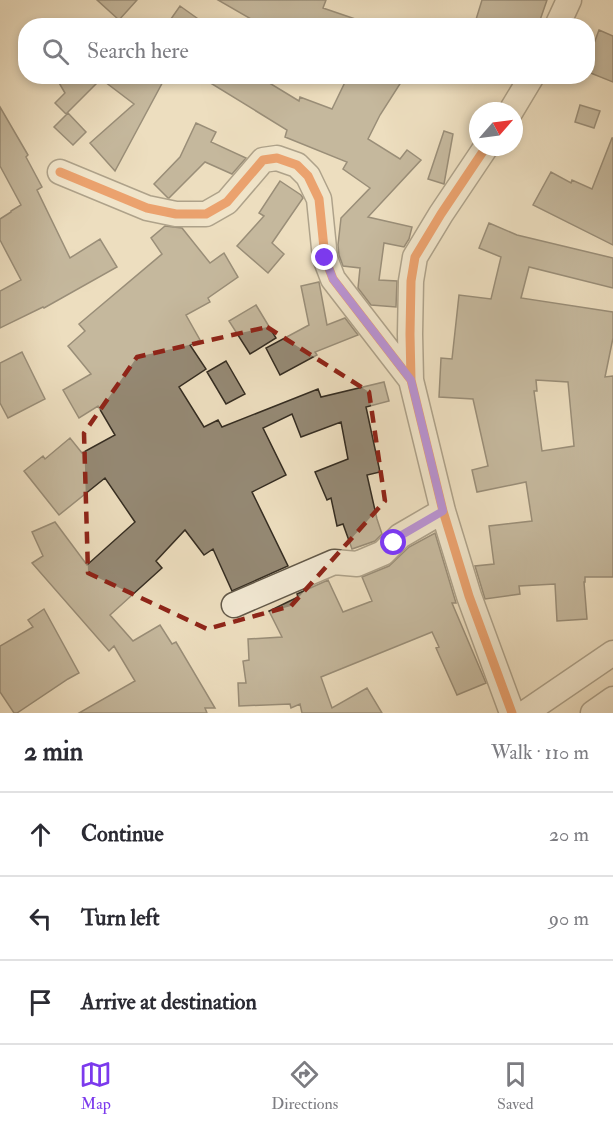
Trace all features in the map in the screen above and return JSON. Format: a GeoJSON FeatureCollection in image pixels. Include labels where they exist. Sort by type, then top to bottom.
{"type":"FeatureCollection","features":[{"type":"Feature","properties":{"kind":"street"},"geometry":{"type":"LineString","coordinates":[[561,18],[569,0]]}},
{"type":"Feature","properties":{"kind":"street"},"geometry":{"type":"LineString","coordinates":[[516,102],[527,84]]}},
{"type":"Feature","properties":{"kind":"street"},"geometry":{"type":"LineString","coordinates":[[480,156],[415,257],[411,281],[411,380],[443,511],[469,596],[512,713]]}},
{"type":"Feature","properties":{"kind":"street"},"geometry":{"type":"LineString","coordinates":[[60,172],[147,208],[176,214],[206,214],[227,202],[262,160],[277,158],[297,165],[308,176],[319,199],[325,258],[333,279],[411,380]]}},
{"type":"Feature","properties":{"kind":"street"},"geometry":{"type":"LineString","coordinates":[[234,605],[334,562],[357,564],[383,553],[400,536],[443,511]]}},
{"type":"Feature","properties":{"kind":"street"},"geometry":{"type":"LineString","coordinates":[[525,713],[613,653]]}},
{"type":"Feature","properties":{"kind":"street"},"geometry":{"type":"LineString","coordinates":[[593,713],[613,699]]}},
{"type":"Feature","properties":{"kind":"highlighted area"},"geometry":{"type":"Polygon","coordinates":[[[267,327],[369,392],[385,501],[291,606],[207,629],[88,573],[84,433],[137,357],[267,327]]]}},
{"type":"Feature","properties":{"kind":"building"},"geometry":{"type":"Polygon","coordinates":[[[97,0],[137,0],[121,18],[117,18],[97,0]]]}},
{"type":"Feature","properties":{"kind":"building"},"geometry":{"type":"Polygon","coordinates":[[[218,0],[326,0],[323,8],[352,18],[249,18],[218,0]]]}},
{"type":"Feature","properties":{"kind":"building"},"geometry":{"type":"Polygon","coordinates":[[[482,0],[547,0],[541,18],[476,18],[482,0]]]}},
{"type":"Feature","properties":{"kind":"building"},"geometry":{"type":"Polygon","coordinates":[[[180,6],[197,18],[172,18],[180,6]]]}},
{"type":"Feature","properties":{"kind":"building"},"geometry":{"type":"Polygon","coordinates":[[[599,30],[613,36],[613,82],[595,75],[595,41],[599,30]]]}},
{"type":"Feature","properties":{"kind":"building"},"geometry":{"type":"Polygon","coordinates":[[[60,84],[96,84],[66,114],[55,103],[65,93],[60,84]]]}},
{"type":"Feature","properties":{"kind":"building"},"geometry":{"type":"Polygon","coordinates":[[[108,84],[162,84],[115,171],[90,143],[134,104],[108,84]]]}},
{"type":"Feature","properties":{"kind":"building"},"geometry":{"type":"Polygon","coordinates":[[[212,84],[271,84],[299,101],[300,97],[332,109],[344,84],[400,84],[368,139],[400,159],[407,150],[421,160],[368,217],[412,227],[404,247],[384,243],[379,280],[397,281],[396,307],[371,305],[358,288],[360,268],[343,266],[339,255],[341,218],[370,188],[343,169],[347,162],[285,137],[287,130],[212,84]]]}},
{"type":"Feature","properties":{"kind":"building"},"geometry":{"type":"Polygon","coordinates":[[[580,105],[600,111],[594,128],[575,122],[580,105]]]}},
{"type":"Feature","properties":{"kind":"building"},"geometry":{"type":"Polygon","coordinates":[[[0,107],[28,155],[26,157],[42,187],[37,190],[70,258],[100,239],[117,267],[44,308],[0,328],[0,291],[21,280],[0,240],[0,219],[21,205],[0,166],[0,107]]]}},
{"type":"Feature","properties":{"kind":"building"},"geometry":{"type":"Polygon","coordinates":[[[68,113],[86,132],[73,145],[54,127],[68,113]]]}},
{"type":"Feature","properties":{"kind":"building"},"geometry":{"type":"Polygon","coordinates":[[[196,123],[216,132],[211,142],[246,158],[232,174],[205,162],[168,198],[154,184],[180,157],[196,123]]]}},
{"type":"Feature","properties":{"kind":"building"},"geometry":{"type":"Polygon","coordinates":[[[444,131],[453,134],[444,184],[428,179],[444,131]]]}},
{"type":"Feature","properties":{"kind":"building"},"geometry":{"type":"Polygon","coordinates":[[[612,138],[613,245],[533,205],[551,172],[571,183],[572,180],[592,189],[612,138]]]}},
{"type":"Feature","properties":{"kind":"building"},"geometry":{"type":"Polygon","coordinates":[[[280,181],[303,198],[272,243],[284,254],[268,273],[237,246],[264,216],[259,213],[280,181]]]}},
{"type":"Feature","properties":{"kind":"building"},"geometry":{"type":"Polygon","coordinates":[[[489,223],[517,235],[613,258],[613,288],[529,267],[521,298],[613,312],[613,338],[605,377],[613,376],[613,577],[585,577],[587,619],[557,621],[555,584],[519,586],[520,594],[485,599],[475,566],[494,564],[489,526],[532,521],[526,482],[477,492],[472,470],[488,466],[473,399],[439,397],[441,358],[452,359],[459,295],[491,299],[501,257],[479,248],[489,223]],[[536,380],[537,391],[534,391],[542,451],[574,446],[568,382],[536,380]]]}},
{"type":"Feature","properties":{"kind":"building"},"geometry":{"type":"Polygon","coordinates":[[[165,226],[182,228],[210,263],[224,253],[238,277],[208,298],[210,302],[186,315],[200,340],[190,345],[206,369],[179,387],[204,427],[218,420],[222,427],[318,389],[321,397],[384,382],[389,401],[366,407],[380,472],[367,475],[382,534],[375,541],[352,549],[343,524],[337,526],[331,498],[327,500],[315,472],[348,459],[341,422],[301,437],[292,414],[263,428],[286,475],[252,492],[288,566],[232,591],[213,549],[204,555],[185,530],[156,561],[162,568],[110,615],[133,641],[160,625],[172,644],[176,642],[215,708],[205,708],[207,713],[79,713],[135,681],[114,646],[109,651],[32,563],[43,556],[32,532],[55,522],[87,565],[135,522],[105,478],[59,515],[24,471],[43,456],[45,459],[70,438],[82,453],[115,435],[98,406],[79,418],[63,390],[91,374],[68,346],[85,331],[79,324],[162,254],[151,238],[165,226]]]}},
{"type":"Feature","properties":{"kind":"building"},"geometry":{"type":"Polygon","coordinates":[[[319,282],[327,325],[345,318],[358,335],[315,352],[317,355],[280,375],[266,348],[309,325],[301,286],[319,282]]]}},
{"type":"Feature","properties":{"kind":"building"},"geometry":{"type":"Polygon","coordinates":[[[256,305],[276,338],[250,354],[229,321],[256,305]]]}},
{"type":"Feature","properties":{"kind":"building"},"geometry":{"type":"Polygon","coordinates":[[[22,352],[45,399],[8,418],[0,403],[0,363],[22,352]]]}},
{"type":"Feature","properties":{"kind":"building"},"geometry":{"type":"Polygon","coordinates":[[[226,361],[245,394],[226,404],[207,372],[226,361]]]}},
{"type":"Feature","properties":{"kind":"building"},"geometry":{"type":"Polygon","coordinates":[[[435,533],[456,603],[452,603],[486,683],[457,695],[436,648],[439,647],[432,632],[321,677],[332,708],[367,688],[382,713],[302,713],[300,704],[291,708],[290,704],[239,706],[238,683],[246,683],[243,661],[249,660],[248,639],[282,637],[269,611],[298,597],[297,594],[328,580],[343,612],[372,601],[362,577],[389,566],[409,547],[435,533]]]}},
{"type":"Feature","properties":{"kind":"building"},"geometry":{"type":"Polygon","coordinates":[[[44,609],[79,673],[14,713],[0,692],[0,646],[33,627],[28,620],[44,609]]]}},
{"type":"Feature","properties":{"kind":"cycle path"},"geometry":{"type":"LineString","coordinates":[[480,156],[415,257],[411,281],[411,380],[443,511],[469,596],[512,713]]}},
{"type":"Feature","properties":{"kind":"cycle path"},"geometry":{"type":"LineString","coordinates":[[60,172],[147,208],[176,214],[206,214],[227,202],[263,160],[277,158],[297,165],[308,176],[319,199],[325,258],[333,279],[411,380]]}},
{"type":"Feature","properties":{"kind":"route"},"geometry":{"type":"LineString","coordinates":[[325,258],[333,279],[411,380],[443,511],[400,536],[394,543]]}}]}
